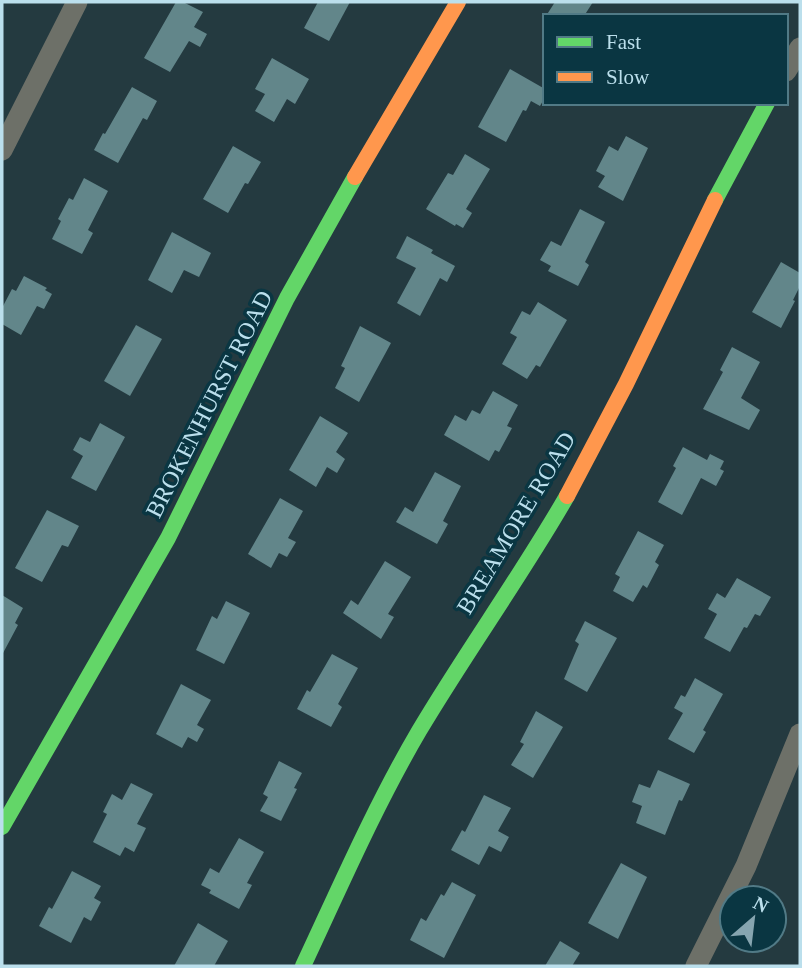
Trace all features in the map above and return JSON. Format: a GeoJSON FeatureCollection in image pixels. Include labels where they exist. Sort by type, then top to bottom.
{"type":"FeatureCollection","features":[{"type":"Feature","properties":{"kind":"street"},"geometry":{"type":"LineString","coordinates":[[2,150],[77,2]]}},
{"type":"Feature","properties":{"kind":"street","name":"BROKENHURST ROAD"},"geometry":{"type":"LineString","coordinates":[[2,827],[162,547],[281,310],[335,210],[458,2]]}},
{"type":"Feature","properties":{"kind":"street"},"geometry":{"type":"LineString","coordinates":[[788,68],[800,48]]}},
{"type":"Feature","properties":{"kind":"street","name":"BREAMORE ROAD"},"geometry":{"type":"LineString","coordinates":[[303,966],[385,794],[409,750],[576,479],[766,105]]}},
{"type":"Feature","properties":{"kind":"street"},"geometry":{"type":"LineString","coordinates":[[696,966],[751,856],[800,734]]}},
{"type":"Feature","properties":{"kind":"building"},"geometry":{"type":"Polygon","coordinates":[[[176,2],[183,2],[203,12],[194,27],[207,34],[200,47],[189,41],[170,72],[144,58],[176,2]]]}},
{"type":"Feature","properties":{"kind":"building"},"geometry":{"type":"Polygon","coordinates":[[[318,2],[350,2],[329,41],[304,28],[318,2]]]}},
{"type":"Feature","properties":{"kind":"building"},"geometry":{"type":"Polygon","coordinates":[[[555,2],[593,2],[585,14],[547,14],[555,2]]]}},
{"type":"Feature","properties":{"kind":"building"},"geometry":{"type":"Polygon","coordinates":[[[272,58],[309,79],[295,104],[287,99],[274,122],[255,111],[265,94],[255,89],[272,58]]]}},
{"type":"Feature","properties":{"kind":"building"},"geometry":{"type":"Polygon","coordinates":[[[510,69],[543,88],[540,106],[531,101],[526,111],[523,110],[506,142],[478,127],[510,69]]]}},
{"type":"Feature","properties":{"kind":"building"},"geometry":{"type":"Polygon","coordinates":[[[132,87],[157,101],[147,120],[143,118],[118,163],[94,150],[132,87]]]}},
{"type":"Feature","properties":{"kind":"building"},"geometry":{"type":"Polygon","coordinates":[[[626,136],[648,148],[623,201],[598,187],[605,176],[596,171],[609,146],[618,151],[626,136]]]}},
{"type":"Feature","properties":{"kind":"building"},"geometry":{"type":"Polygon","coordinates":[[[233,146],[261,162],[228,213],[203,199],[233,146]]]}},
{"type":"Feature","properties":{"kind":"building"},"geometry":{"type":"Polygon","coordinates":[[[465,154],[490,169],[466,209],[472,213],[463,228],[426,209],[448,173],[453,175],[465,154]]]}},
{"type":"Feature","properties":{"kind":"building"},"geometry":{"type":"Polygon","coordinates":[[[84,178],[108,191],[88,230],[93,233],[82,254],[52,239],[61,221],[58,219],[69,198],[73,200],[84,178]]]}},
{"type":"Feature","properties":{"kind":"building"},"geometry":{"type":"Polygon","coordinates":[[[580,209],[605,222],[585,262],[589,265],[578,286],[548,271],[551,266],[540,260],[551,241],[561,246],[580,209]]]}},
{"type":"Feature","properties":{"kind":"building"},"geometry":{"type":"Polygon","coordinates":[[[172,232],[211,253],[199,277],[184,270],[172,293],[148,280],[172,232]]]}},
{"type":"Feature","properties":{"kind":"building"},"geometry":{"type":"Polygon","coordinates":[[[407,236],[455,266],[447,282],[440,278],[420,316],[397,303],[416,268],[396,258],[407,236]]]}},
{"type":"Feature","properties":{"kind":"building"},"geometry":{"type":"Polygon","coordinates":[[[781,262],[800,273],[800,286],[781,328],[752,312],[781,262]]]}},
{"type":"Feature","properties":{"kind":"building"},"geometry":{"type":"Polygon","coordinates":[[[24,276],[47,288],[45,290],[52,294],[44,309],[37,306],[21,335],[2,324],[2,308],[12,289],[16,291],[24,276]]]}},
{"type":"Feature","properties":{"kind":"building"},"geometry":{"type":"Polygon","coordinates":[[[538,302],[567,320],[540,367],[536,365],[527,379],[502,364],[517,337],[510,333],[522,311],[530,315],[538,302]]]}},
{"type":"Feature","properties":{"kind":"building"},"geometry":{"type":"Polygon","coordinates":[[[136,325],[162,339],[130,396],[104,381],[136,325]]]}},
{"type":"Feature","properties":{"kind":"building"},"geometry":{"type":"Polygon","coordinates":[[[360,326],[391,343],[359,402],[335,388],[345,368],[341,366],[360,326]]]}},
{"type":"Feature","properties":{"kind":"building"},"geometry":{"type":"Polygon","coordinates":[[[732,347],[760,362],[741,398],[760,410],[749,430],[703,409],[723,372],[720,370],[732,347]]]}},
{"type":"Feature","properties":{"kind":"building"},"geometry":{"type":"Polygon","coordinates":[[[493,391],[518,405],[507,426],[512,428],[499,452],[495,450],[489,461],[444,435],[455,415],[466,421],[472,410],[480,414],[493,391]]]}},
{"type":"Feature","properties":{"kind":"building"},"geometry":{"type":"Polygon","coordinates":[[[320,416],[348,433],[336,452],[345,459],[337,473],[327,467],[316,487],[289,470],[320,416]]]}},
{"type":"Feature","properties":{"kind":"building"},"geometry":{"type":"Polygon","coordinates":[[[100,423],[125,437],[96,491],[71,478],[83,456],[73,450],[80,437],[90,442],[100,423]]]}},
{"type":"Feature","properties":{"kind":"building"},"geometry":{"type":"Polygon","coordinates":[[[683,447],[707,460],[710,454],[724,461],[720,469],[724,471],[716,486],[701,478],[682,515],[658,502],[676,468],[673,466],[683,447]]]}},
{"type":"Feature","properties":{"kind":"building"},"geometry":{"type":"Polygon","coordinates":[[[435,472],[461,486],[443,521],[448,524],[437,544],[396,522],[405,507],[413,512],[435,472]]]}},
{"type":"Feature","properties":{"kind":"building"},"geometry":{"type":"Polygon","coordinates":[[[280,498],[303,511],[288,538],[296,542],[287,557],[279,553],[271,568],[248,554],[280,498]]]}},
{"type":"Feature","properties":{"kind":"building"},"geometry":{"type":"Polygon","coordinates":[[[47,510],[79,526],[68,547],[62,545],[42,582],[15,568],[47,510]]]}},
{"type":"Feature","properties":{"kind":"building"},"geometry":{"type":"Polygon","coordinates":[[[638,531],[664,545],[655,562],[659,565],[647,588],[643,585],[633,602],[613,591],[620,577],[615,574],[638,531]]]}},
{"type":"Feature","properties":{"kind":"building"},"geometry":{"type":"Polygon","coordinates":[[[385,561],[411,577],[388,614],[394,617],[381,639],[343,613],[351,600],[358,605],[385,561]]]}},
{"type":"Feature","properties":{"kind":"building"},"geometry":{"type":"Polygon","coordinates":[[[737,578],[771,597],[760,616],[755,614],[747,628],[744,627],[730,652],[704,638],[717,614],[708,609],[717,593],[725,598],[737,578]]]}},
{"type":"Feature","properties":{"kind":"building"},"geometry":{"type":"Polygon","coordinates":[[[2,595],[23,608],[15,623],[18,625],[2,655],[2,595]]]}},
{"type":"Feature","properties":{"kind":"building"},"geometry":{"type":"Polygon","coordinates":[[[226,601],[250,613],[224,664],[196,650],[212,616],[217,619],[226,601]]]}},
{"type":"Feature","properties":{"kind":"building"},"geometry":{"type":"Polygon","coordinates":[[[585,621],[617,638],[587,692],[564,679],[579,644],[575,641],[585,621]]]}},
{"type":"Feature","properties":{"kind":"building"},"geometry":{"type":"Polygon","coordinates":[[[332,654],[358,668],[338,704],[342,707],[331,727],[297,709],[332,654]]]}},
{"type":"Feature","properties":{"kind":"building"},"geometry":{"type":"Polygon","coordinates":[[[695,678],[723,694],[694,753],[668,739],[683,713],[674,708],[681,695],[685,697],[695,678]]]}},
{"type":"Feature","properties":{"kind":"building"},"geometry":{"type":"Polygon","coordinates":[[[181,684],[211,700],[197,725],[204,729],[197,742],[188,737],[182,748],[156,734],[181,684]]]}},
{"type":"Feature","properties":{"kind":"building"},"geometry":{"type":"Polygon","coordinates":[[[536,711],[563,727],[533,778],[511,765],[524,744],[520,742],[536,711]]]}},
{"type":"Feature","properties":{"kind":"building"},"geometry":{"type":"Polygon","coordinates":[[[279,761],[302,773],[281,821],[260,811],[268,797],[263,794],[279,761]]]}},
{"type":"Feature","properties":{"kind":"building"},"geometry":{"type":"Polygon","coordinates":[[[658,770],[690,784],[682,801],[679,800],[665,835],[636,823],[642,806],[632,802],[639,784],[650,788],[658,770]]]}},
{"type":"Feature","properties":{"kind":"building"},"geometry":{"type":"Polygon","coordinates":[[[131,783],[153,794],[137,824],[146,828],[134,852],[125,847],[120,856],[93,842],[107,814],[103,812],[112,794],[122,800],[131,783]]]}},
{"type":"Feature","properties":{"kind":"building"},"geometry":{"type":"Polygon","coordinates":[[[484,795],[511,808],[498,831],[509,837],[501,852],[489,846],[479,865],[451,850],[462,830],[465,832],[484,795]]]}},
{"type":"Feature","properties":{"kind":"building"},"geometry":{"type":"Polygon","coordinates":[[[239,838],[264,852],[247,883],[252,885],[239,909],[209,893],[211,890],[201,885],[210,868],[219,873],[239,838]]]}},
{"type":"Feature","properties":{"kind":"building"},"geometry":{"type":"Polygon","coordinates":[[[621,863],[647,877],[618,939],[588,923],[621,863]]]}},
{"type":"Feature","properties":{"kind":"building"},"geometry":{"type":"Polygon","coordinates":[[[72,871],[101,886],[94,898],[101,902],[91,921],[84,917],[71,943],[39,926],[49,907],[52,909],[72,871]]]}},
{"type":"Feature","properties":{"kind":"building"},"geometry":{"type":"Polygon","coordinates":[[[452,882],[476,895],[444,958],[410,940],[421,918],[426,921],[441,894],[444,896],[452,882]]]}},
{"type":"Feature","properties":{"kind":"building"},"geometry":{"type":"Polygon","coordinates":[[[198,923],[228,941],[214,966],[174,966],[198,923]]]}},
{"type":"Feature","properties":{"kind":"building"},"geometry":{"type":"Polygon","coordinates":[[[560,941],[580,953],[572,966],[545,966],[560,941]]]}},
{"type":"Feature","properties":{"kind":"traffic: fast"},"geometry":{"type":"LineString","coordinates":[[715,200],[766,105]]}},
{"type":"Feature","properties":{"kind":"traffic: fast"},"geometry":{"type":"LineString","coordinates":[[2,827],[168,538],[287,298],[355,177]]}},
{"type":"Feature","properties":{"kind":"traffic: fast"},"geometry":{"type":"LineString","coordinates":[[303,966],[358,847],[403,759],[567,496]]}},
{"type":"Feature","properties":{"kind":"traffic: slow"},"geometry":{"type":"LineString","coordinates":[[355,177],[458,2]]}},
{"type":"Feature","properties":{"kind":"traffic: slow"},"geometry":{"type":"LineString","coordinates":[[567,496],[626,384],[715,200]]}}]}
